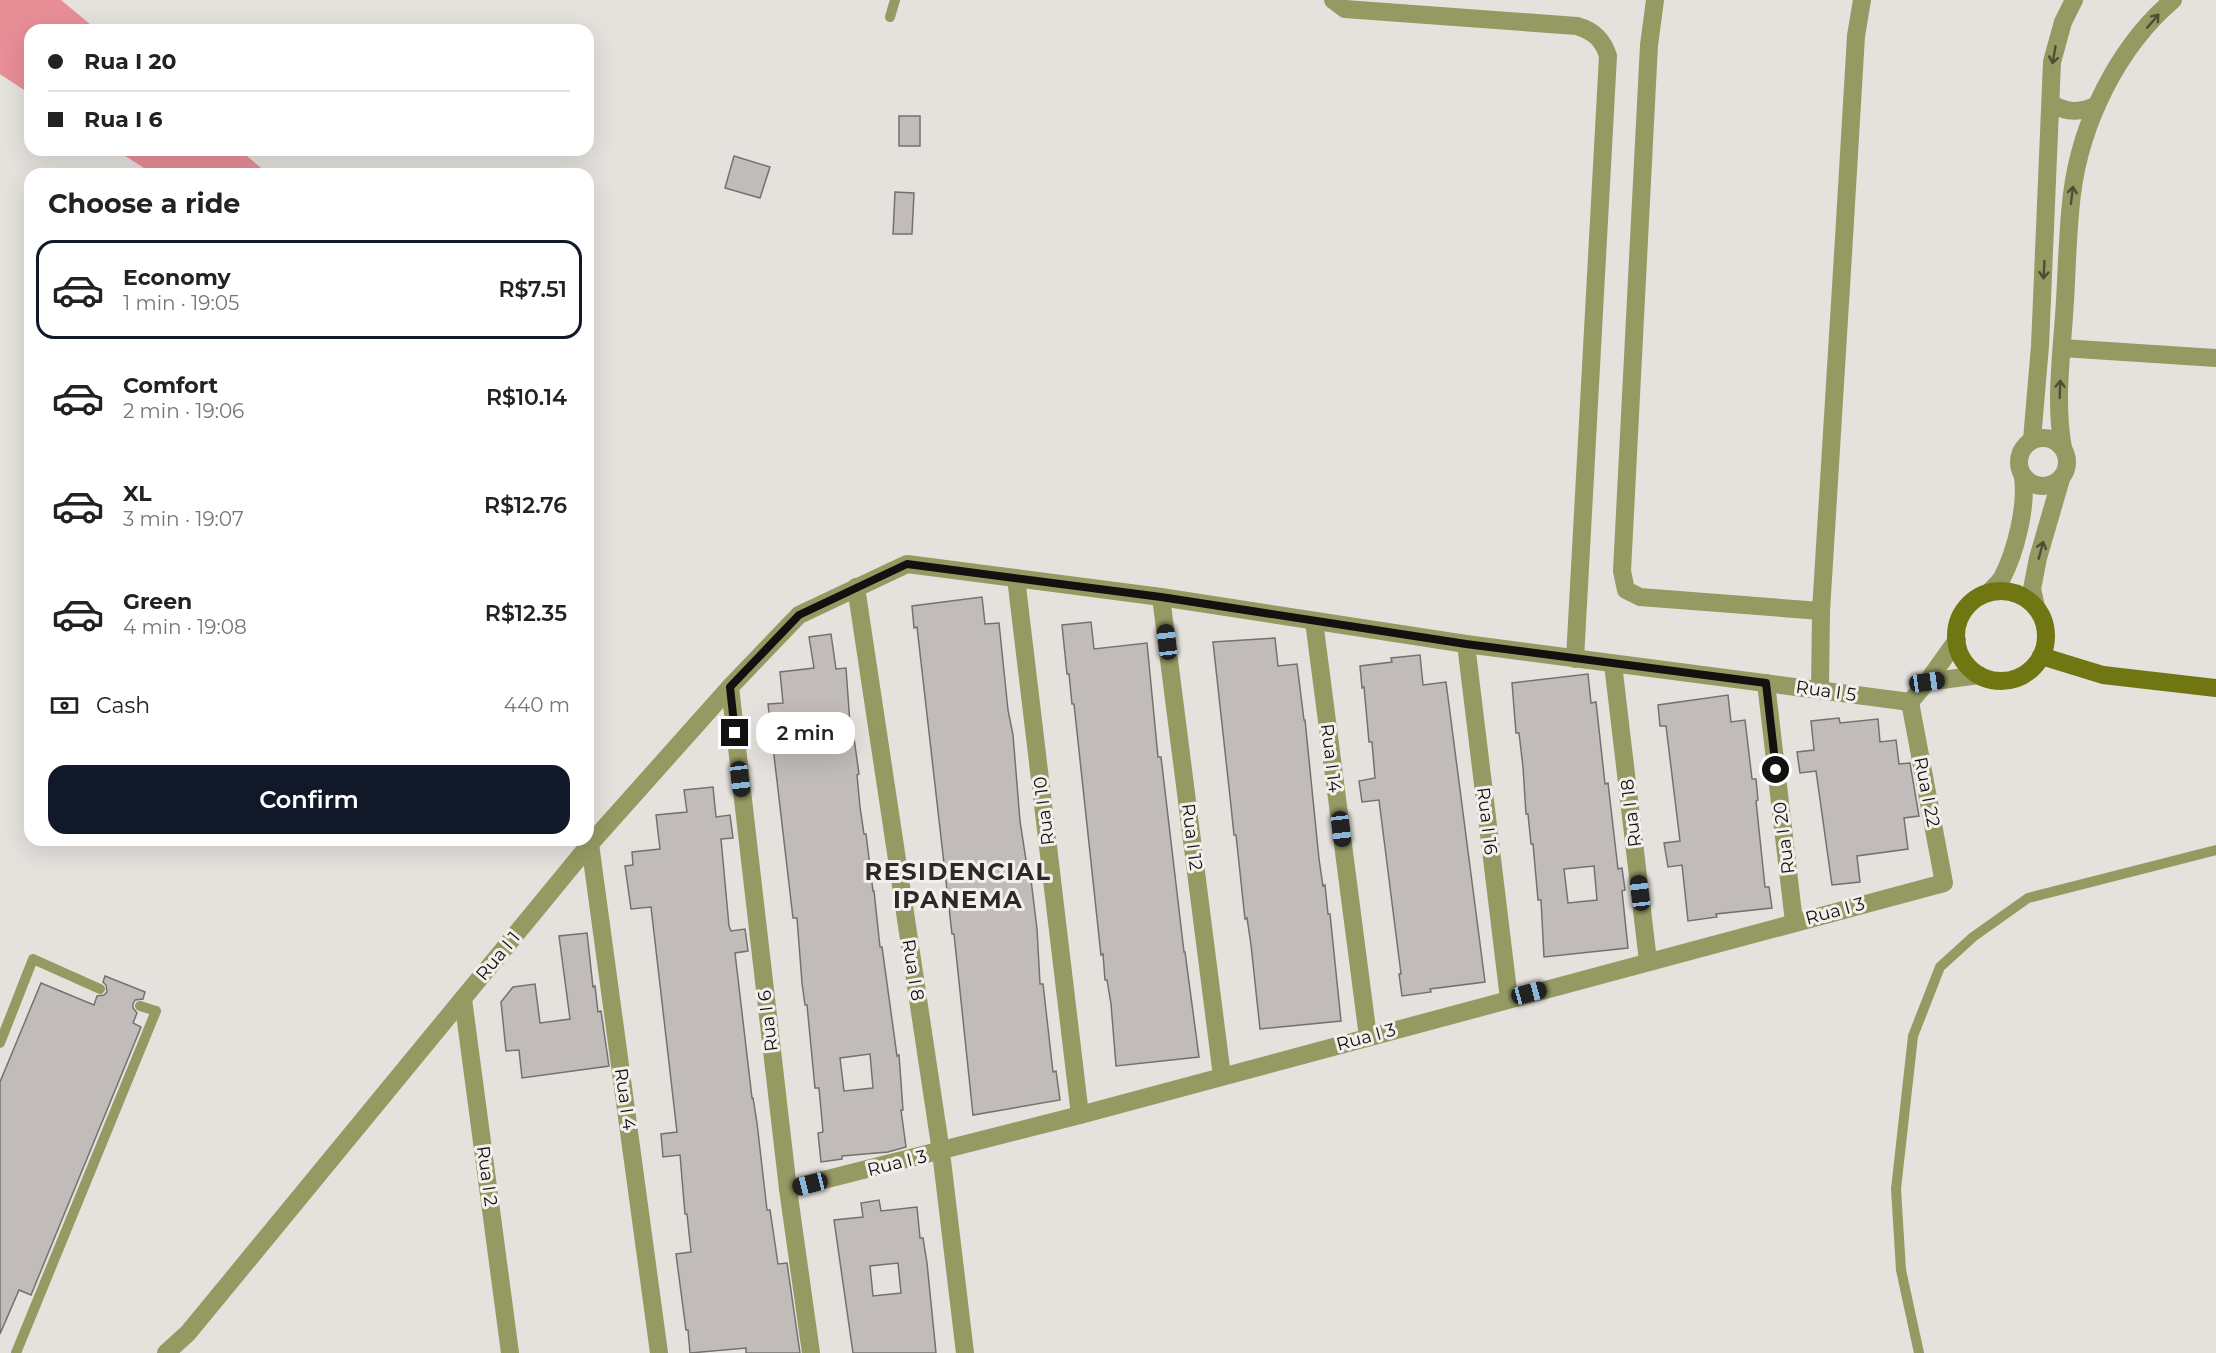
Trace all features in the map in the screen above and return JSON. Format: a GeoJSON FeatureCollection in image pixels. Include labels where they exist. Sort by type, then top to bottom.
{"type":"FeatureCollection","features":[{"type":"Feature","properties":{"kind":"street"},"geometry":{"type":"LineString","coordinates":[[1333,0],[1345,9],[1577,26],[1597,36],[1606,49],[1608,68],[1575,659]]}},
{"type":"Feature","properties":{"kind":"street"},"geometry":{"type":"LineString","coordinates":[[1655,0],[1649,57],[1622,571],[1626,590],[1640,597],[1821,611]]}},
{"type":"Feature","properties":{"kind":"street"},"geometry":{"type":"LineString","coordinates":[[1820,690],[1821,611],[1856,36],[1862,0]]}},
{"type":"Feature","properties":{"kind":"street"},"geometry":{"type":"LineString","coordinates":[[1979,675],[1963,659],[1957,640],[1959,619],[1971,602],[1989,592],[2001,580],[2012,548],[2025,495],[2019,461],[2021,452],[2032,440],[2040,346],[2052,104],[2051,83],[2056,41],[2074,0]]}},
{"type":"Feature","properties":{"kind":"street"},"geometry":{"type":"LineString","coordinates":[[1927,682],[1979,675],[1998,680],[2018,677],[2035,665],[2041,656],[2046,636],[2045,626],[2036,607],[2032,589],[2038,558],[2061,479],[2068,464],[2059,428],[2062,348],[2072,194],[2082,144],[2097,105],[2128,52],[2173,0]]}},
{"type":"Feature","properties":{"kind":"street"},"geometry":{"type":"LineString","coordinates":[[2052,104],[2069,111],[2079,112],[2097,105]]}},
{"type":"Feature","properties":{"kind":"street"},"geometry":{"type":"LineString","coordinates":[[2062,348],[2216,358]]}},
{"type":"Feature","properties":{"kind":"street"},"geometry":{"type":"LineString","coordinates":[[2032,440],[2049,438],[2063,448]]}},
{"type":"Feature","properties":{"kind":"street"},"geometry":{"type":"LineString","coordinates":[[2023,477],[2037,486],[2046,487],[2061,479]]}},
{"type":"Feature","properties":{"kind":"street","name":"Rua I 5"},"geometry":{"type":"LineString","coordinates":[[856,587],[907,564],[1161,597],[1575,659],[1910,702]]}},
{"type":"Feature","properties":{"kind":"street","name":"Rua I 10"},"geometry":{"type":"LineString","coordinates":[[1016,578],[1080,1115]]}},
{"type":"Feature","properties":{"kind":"street","name":"Rua I 1"},"geometry":{"type":"LineString","coordinates":[[594,841],[730,687],[799,615],[856,587]]}},
{"type":"Feature","properties":{"kind":"street","name":"Rua I 8"},"geometry":{"type":"LineString","coordinates":[[856,587],[941,1152],[965,1353]]}},
{"type":"Feature","properties":{"kind":"street"},"geometry":{"type":"LineString","coordinates":[[1989,592],[1999,590],[2020,594],[2036,607]]}},
{"type":"Feature","properties":{"kind":"street","name":"Rua I 12"},"geometry":{"type":"LineString","coordinates":[[1161,597],[1222,1076]]}},
{"type":"Feature","properties":{"kind":"street","name":"Rua I 14"},"geometry":{"type":"LineString","coordinates":[[1314,621],[1368,1037]]}},
{"type":"Feature","properties":{"kind":"street"},"geometry":{"type":"LineString","coordinates":[[1910,702],[1957,640]]}},
{"type":"Feature","properties":{"kind":"street","name":"Rua I 16"},"geometry":{"type":"LineString","coordinates":[[1466,644],[1509,999]]}},
{"type":"Feature","properties":{"kind":"street"},"geometry":{"type":"LineString","coordinates":[[2041,656],[2103,675],[2216,688]]}},
{"type":"Feature","properties":{"kind":"street","name":"Rua I 18"},"geometry":{"type":"LineString","coordinates":[[1613,664],[1648,961]]}},
{"type":"Feature","properties":{"kind":"street","name":"Rua I 20"},"geometry":{"type":"LineString","coordinates":[[1766,683],[1794,922]]}},
{"type":"Feature","properties":{"kind":"street","name":"Rua I 6"},"geometry":{"type":"LineString","coordinates":[[730,687],[788,1189],[811,1353]]}},
{"type":"Feature","properties":{"kind":"street","name":"Rua I 22"},"geometry":{"type":"LineString","coordinates":[[1910,702],[1944,883]]}},
{"type":"Feature","properties":{"kind":"street","name":"Rua I 1"},"geometry":{"type":"LineString","coordinates":[[166,1353],[188,1333],[589,846]]}},
{"type":"Feature","properties":{"kind":"street","name":"Rua I 4"},"geometry":{"type":"LineString","coordinates":[[591,846],[659,1353]]}},
{"type":"Feature","properties":{"kind":"street","name":"Rua I 3"},"geometry":{"type":"LineString","coordinates":[[788,1189],[941,1152],[1944,883]]}},
{"type":"Feature","properties":{"kind":"street","name":"Rua I 2"},"geometry":{"type":"LineString","coordinates":[[463,999],[510,1353]]}},
{"type":"Feature","properties":{"kind":"lane"},"geometry":{"type":"LineString","coordinates":[[890,17],[895,0]]}},
{"type":"Feature","properties":{"kind":"lane"},"geometry":{"type":"LineString","coordinates":[[1919,1353],[1901,1270],[1896,1189],[1913,1036],[1940,967],[1973,937],[2028,898],[2216,850]]}},
{"type":"Feature","properties":{"kind":"lane"},"geometry":{"type":"LineString","coordinates":[[0,1042],[33,959],[100,989]]}},
{"type":"Feature","properties":{"kind":"lane"},"geometry":{"type":"LineString","coordinates":[[16,1353],[156,1011],[140,1006]]}},
{"type":"Feature","properties":{"kind":"shaded area"},"geometry":{"type":"Polygon","coordinates":[[[0,0],[61,0],[90,24],[24,24],[24,90],[0,74],[0,0]]]}},
{"type":"Feature","properties":{"kind":"shaded area"},"geometry":{"type":"Polygon","coordinates":[[[125,156],[247,156],[261,168],[144,168],[125,156]]]}},
{"type":"Feature","properties":{"kind":"building"},"geometry":{"type":"Polygon","coordinates":[[[899,116],[920,116],[920,146],[899,146],[899,116]]]}},
{"type":"Feature","properties":{"kind":"building"},"geometry":{"type":"Polygon","coordinates":[[[734,156],[770,167],[760,198],[725,188],[734,156]]]}},
{"type":"Feature","properties":{"kind":"building"},"geometry":{"type":"Polygon","coordinates":[[[895,192],[914,193],[912,234],[893,234],[895,192]]]}},
{"type":"Feature","properties":{"kind":"building"},"geometry":{"type":"Polygon","coordinates":[[[982,597],[985,624],[999,623],[1008,710],[1013,735],[1020,821],[1028,873],[1030,872],[1037,929],[1040,984],[1043,984],[1053,1072],[1056,1071],[1060,1100],[973,1115],[954,934],[952,934],[917,627],[914,628],[912,606],[982,597]]]}},
{"type":"Feature","properties":{"kind":"building"},"geometry":{"type":"Polygon","coordinates":[[[1091,622],[1094,649],[1147,643],[1158,757],[1161,757],[1199,1057],[1116,1066],[1111,1004],[1107,980],[1105,980],[1103,954],[1101,955],[1074,704],[1072,704],[1069,674],[1067,674],[1062,625],[1091,622]]]}},
{"type":"Feature","properties":{"kind":"building"},"geometry":{"type":"Polygon","coordinates":[[[831,634],[836,669],[846,668],[850,724],[852,724],[859,774],[857,775],[860,807],[864,834],[866,834],[897,1056],[899,1055],[903,1110],[901,1110],[906,1147],[888,1152],[842,1156],[842,1159],[821,1162],[818,1133],[823,1132],[819,1088],[815,1088],[807,1005],[805,1005],[802,983],[797,918],[793,918],[768,704],[783,703],[780,672],[814,668],[809,637],[831,634]],[[870,1054],[840,1058],[844,1091],[873,1088],[870,1054]]]}},
{"type":"Feature","properties":{"kind":"building"},"geometry":{"type":"Polygon","coordinates":[[[1275,638],[1278,666],[1297,664],[1319,859],[1328,914],[1330,914],[1341,1021],[1260,1029],[1251,945],[1247,918],[1245,919],[1236,835],[1234,835],[1213,642],[1275,638]]]}},
{"type":"Feature","properties":{"kind":"building"},"geometry":{"type":"Polygon","coordinates":[[[1420,655],[1423,685],[1446,682],[1485,982],[1430,989],[1431,992],[1402,996],[1379,800],[1362,802],[1359,781],[1375,778],[1372,742],[1369,742],[1360,666],[1392,662],[1391,658],[1420,655]]]}},
{"type":"Feature","properties":{"kind":"building"},"geometry":{"type":"Polygon","coordinates":[[[1588,674],[1591,703],[1596,702],[1618,869],[1622,868],[1628,948],[1544,957],[1541,900],[1538,900],[1533,844],[1531,844],[1528,814],[1526,814],[1523,767],[1519,733],[1516,733],[1512,683],[1588,674]],[[1594,866],[1564,869],[1568,903],[1597,900],[1594,866]]]}},
{"type":"Feature","properties":{"kind":"building"},"geometry":{"type":"Polygon","coordinates":[[[1728,695],[1731,722],[1745,720],[1752,779],[1756,779],[1758,800],[1756,801],[1765,887],[1769,887],[1772,908],[1716,914],[1717,917],[1688,921],[1682,865],[1668,867],[1664,843],[1680,841],[1666,726],[1660,726],[1658,705],[1728,695]]]}},
{"type":"Feature","properties":{"kind":"building"},"geometry":{"type":"Polygon","coordinates":[[[1839,718],[1840,723],[1878,719],[1880,742],[1896,740],[1899,764],[1910,763],[1919,816],[1904,818],[1908,849],[1857,856],[1860,882],[1832,885],[1816,771],[1800,773],[1797,752],[1814,750],[1811,721],[1839,718]]]}},
{"type":"Feature","properties":{"kind":"building"},"geometry":{"type":"Polygon","coordinates":[[[713,787],[716,817],[730,815],[733,838],[721,839],[729,926],[731,931],[745,929],[748,951],[735,953],[752,1098],[767,1210],[770,1210],[778,1264],[787,1263],[800,1353],[746,1353],[746,1348],[690,1353],[688,1330],[686,1330],[676,1254],[691,1252],[680,1155],[663,1157],[661,1134],[677,1132],[651,907],[631,909],[625,866],[633,865],[632,852],[660,849],[656,815],[687,812],[684,790],[713,787]]]}},
{"type":"Feature","properties":{"kind":"building"},"geometry":{"type":"Polygon","coordinates":[[[587,933],[593,987],[595,986],[598,1012],[601,1011],[609,1066],[522,1078],[519,1050],[506,1051],[501,1002],[513,987],[535,984],[540,1023],[570,1019],[559,936],[587,933]]]}},
{"type":"Feature","properties":{"kind":"building"},"geometry":{"type":"Polygon","coordinates":[[[105,976],[145,992],[143,999],[135,1000],[133,1004],[137,1013],[133,1023],[141,1027],[31,1295],[19,1290],[0,1334],[0,1082],[41,983],[94,1005],[97,996],[107,992],[103,982],[105,976]]]}},
{"type":"Feature","properties":{"kind":"building"},"geometry":{"type":"Polygon","coordinates":[[[879,1200],[881,1211],[917,1207],[920,1238],[923,1238],[927,1263],[936,1353],[853,1353],[834,1220],[863,1217],[861,1203],[879,1200]],[[898,1263],[870,1266],[873,1296],[901,1293],[898,1263]]]}},
{"type":"Feature","properties":{"kind":"district","name":"RESIDENCIAL IPANEMA"},"geometry":{"type":"Point","coordinates":[958,886]}},
{"type":"Feature","properties":{"kind":"route"},"geometry":{"type":"LineString","coordinates":[[735,733],[730,687],[799,615],[907,564],[1161,597],[1466,644],[1766,683],[1776,770]]}}]}
